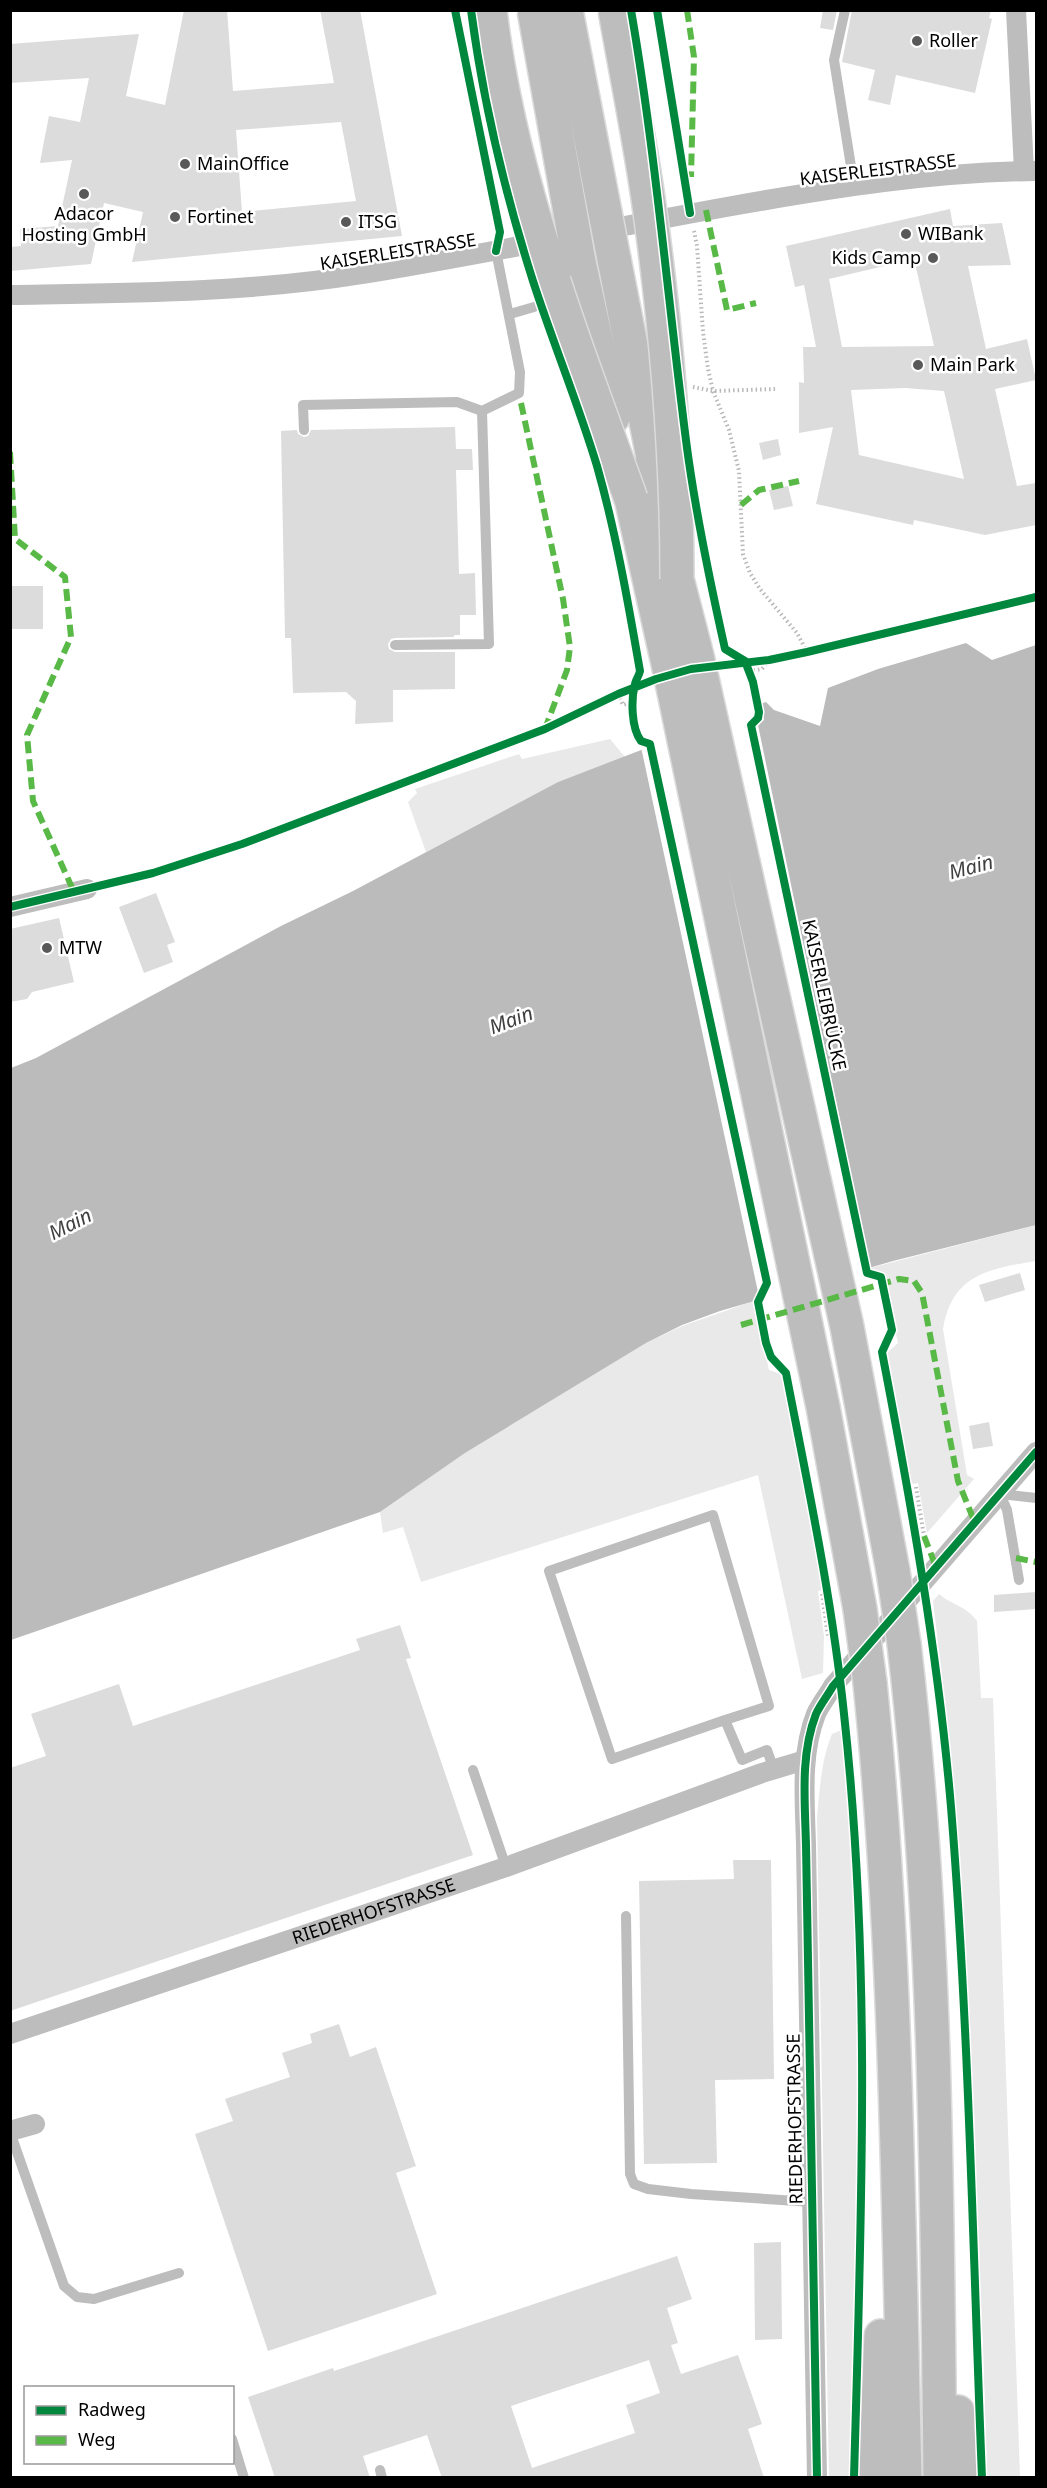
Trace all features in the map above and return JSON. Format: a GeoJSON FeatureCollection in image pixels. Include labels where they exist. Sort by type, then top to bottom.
{"type":"FeatureCollection","features":[{"type":"Feature","properties":{"kind":"highway"},"geometry":{"type":"LineString","coordinates":[[490,10],[493,40],[506,102],[550,268],[631,499]]}},
{"type":"Feature","properties":{"kind":"highway"},"geometry":{"type":"LineString","coordinates":[[534,10],[579,262],[672,678],[808,1335],[860,1609],[882,1797],[889,1903],[905,2478]]}},
{"type":"Feature","properties":{"kind":"highway"},"geometry":{"type":"LineString","coordinates":[[566,10],[677,579],[697,656],[847,1327],[893,1571],[917,1755],[926,1881],[935,2114],[940,2478]]}},
{"type":"Feature","properties":{"kind":"highway"},"geometry":{"type":"LineString","coordinates":[[615,10],[648,196],[658,272],[675,479],[677,579]]}},
{"type":"Feature","properties":{"kind":"highway"},"geometry":{"type":"LineString","coordinates":[[876,2478],[884,2259],[895,2130]]}},
{"type":"Feature","properties":{"kind":"highway"},"geometry":{"type":"LineString","coordinates":[[938,2295],[962,2436],[964,2478]]}},
{"type":"Feature","properties":{"kind":"street"},"geometry":{"type":"LineString","coordinates":[[1016,15],[1030,171]]}},
{"type":"Feature","properties":{"kind":"street","name":"KAISERLEISTRASSE"},"geometry":{"type":"LineString","coordinates":[[10,295],[214,291],[280,286],[496,251],[690,213],[854,185],[920,177],[1030,171]]}},
{"type":"Feature","properties":{"kind":"street"},"geometry":{"type":"LineString","coordinates":[[10,907],[87,889]]}},
{"type":"Feature","properties":{"kind":"street"},"geometry":{"type":"LineString","coordinates":[[805,1760],[817,1714],[833,1686],[1036,1452]]}},
{"type":"Feature","properties":{"kind":"street","name":"RIEDERHOFSTRASSE"},"geometry":{"type":"LineString","coordinates":[[10,2034],[506,1867],[805,1760],[817,2478]]}},
{"type":"Feature","properties":{"kind":"street"},"geometry":{"type":"LineString","coordinates":[[10,2131],[35,2124]]}},
{"type":"Feature","properties":{"kind":"lane"},"geometry":{"type":"LineString","coordinates":[[845,10],[834,60],[854,185]]}},
{"type":"Feature","properties":{"kind":"lane"},"geometry":{"type":"LineString","coordinates":[[304,430],[303,405],[457,402],[482,411],[519,393],[520,372],[496,251]]}},
{"type":"Feature","properties":{"kind":"lane"},"geometry":{"type":"LineString","coordinates":[[510,314],[534,307]]}},
{"type":"Feature","properties":{"kind":"lane"},"geometry":{"type":"LineString","coordinates":[[395,645],[489,644],[482,411]]}},
{"type":"Feature","properties":{"kind":"lane"},"geometry":{"type":"LineString","coordinates":[[1019,1580],[1007,1510],[1000,1494],[1036,1498]]}},
{"type":"Feature","properties":{"kind":"lane"},"geometry":{"type":"LineString","coordinates":[[713,1515],[769,1706],[725,1720],[612,1759],[549,1571],[713,1515]]}},
{"type":"Feature","properties":{"kind":"lane"},"geometry":{"type":"LineString","coordinates":[[725,1720],[742,1760],[767,1750],[774,1770]]}},
{"type":"Feature","properties":{"kind":"lane"},"geometry":{"type":"LineString","coordinates":[[473,1770],[506,1867]]}},
{"type":"Feature","properties":{"kind":"lane"},"geometry":{"type":"LineString","coordinates":[[626,1916],[630,2174],[634,2184],[648,2189],[692,2194],[812,2202]]}},
{"type":"Feature","properties":{"kind":"lane"},"geometry":{"type":"LineString","coordinates":[[10,2131],[64,2286],[77,2296],[94,2299],[179,2273]]}},
{"type":"Feature","properties":{"kind":"lane"},"geometry":{"type":"LineString","coordinates":[[234,2446],[244,2478]]}},
{"type":"Feature","properties":{"kind":"path"},"geometry":{"type":"LineString","coordinates":[[690,213],[697,246],[702,332],[713,391],[729,430],[740,471],[743,554],[750,573],[760,589],[797,633],[807,652]]}},
{"type":"Feature","properties":{"kind":"path"},"geometry":{"type":"LineString","coordinates":[[692,387],[713,391],[777,389]]}},
{"type":"Feature","properties":{"kind":"path"},"geometry":{"type":"LineString","coordinates":[[749,671],[762,669],[769,660]]}},
{"type":"Feature","properties":{"kind":"path"},"geometry":{"type":"LineString","coordinates":[[745,661],[753,682]]}},
{"type":"Feature","properties":{"kind":"path"},"geometry":{"type":"LineString","coordinates":[[634,692],[632,702],[634,712]]}},
{"type":"Feature","properties":{"kind":"path"},"geometry":{"type":"LineString","coordinates":[[618,694],[623,705],[632,702]]}},
{"type":"Feature","properties":{"kind":"path"},"geometry":{"type":"LineString","coordinates":[[912,1488],[924,1536]]}},
{"type":"Feature","properties":{"kind":"path"},"geometry":{"type":"LineString","coordinates":[[912,1488],[917,1543]]}},
{"type":"Feature","properties":{"kind":"path"},"geometry":{"type":"LineString","coordinates":[[826,1582],[831,1637]]}},
{"type":"Feature","properties":{"kind":"path"},"geometry":{"type":"LineString","coordinates":[[822,1594],[831,1637]]}},
{"type":"Feature","properties":{"kind":"shaded area"},"geometry":{"type":"Polygon","coordinates":[[[610,739],[625,757],[558,782],[426,852],[408,802],[417,793],[415,789],[519,754],[522,759],[610,739]]]}},
{"type":"Feature","properties":{"kind":"shaded area"},"geometry":{"type":"Polygon","coordinates":[[[1036,1225],[1036,1261],[1003,1267],[975,1277],[955,1296],[948,1311],[943,1329],[967,1475],[974,1479],[927,1533],[918,1483],[913,1484],[910,1479],[886,1354],[898,1343],[883,1275],[871,1271],[870,1268],[1036,1225]]]}},
{"type":"Feature","properties":{"kind":"shaded area"},"geometry":{"type":"Polygon","coordinates":[[[754,1301],[769,1370],[784,1375],[824,1590],[818,1591],[824,1636],[823,1673],[802,1679],[758,1475],[421,1582],[403,1527],[383,1533],[380,1512],[465,1453],[646,1343],[682,1326],[754,1301]]]}},
{"type":"Feature","properties":{"kind":"shaded area"},"geometry":{"type":"Polygon","coordinates":[[[939,1594],[968,1612],[977,1621],[981,1698],[993,1698],[1020,2477],[987,2477],[983,2345],[960,1881],[950,1745],[933,1601],[939,1594]]]}},
{"type":"Feature","properties":{"kind":"shaded area"},"geometry":{"type":"Polygon","coordinates":[[[842,1730],[856,1916],[859,2010],[858,2197],[851,2477],[829,2478],[817,1817],[825,1754],[832,1734],[842,1730]]]}},
{"type":"Feature","properties":{"kind":"water","name":"Main"},"geometry":{"type":"Polygon","coordinates":[[[966,643],[992,660],[1036,645],[1036,1225],[893,1261],[720,1311],[682,1325],[646,1343],[465,1453],[380,1512],[11,1640],[11,1068],[36,1058],[281,926],[353,891],[558,782],[766,702],[774,710],[820,726],[828,688],[878,669],[966,643]]]}},
{"type":"Feature","properties":{"kind":"pier"},"geometry":{"type":"Polygon","coordinates":[[[760,701],[764,720],[758,725],[871,1271],[755,1304],[758,1292],[641,747],[760,701]]]}},
{"type":"Feature","properties":{"kind":"building"},"geometry":{"type":"Polygon","coordinates":[[[184,10],[227,10],[233,91],[334,83],[320,10],[360,10],[402,236],[132,262],[143,212],[104,203],[91,264],[10,271],[10,247],[21,246],[20,229],[58,226],[72,160],[40,163],[49,116],[80,122],[89,78],[10,83],[10,44],[139,34],[126,96],[165,105],[184,10]],[[341,122],[236,130],[242,212],[356,201],[341,122]]]}},
{"type":"Feature","properties":{"kind":"building"},"geometry":{"type":"Polygon","coordinates":[[[823,10],[837,10],[833,30],[820,28],[823,10]]]}},
{"type":"Feature","properties":{"kind":"building","name":"Roller"},"geometry":{"type":"Polygon","coordinates":[[[852,10],[991,10],[989,18],[992,19],[975,93],[896,75],[890,105],[868,100],[875,70],[842,62],[852,10]]]}},
{"type":"Feature","properties":{"kind":"building","name":"Main Park"},"geometry":{"type":"Polygon","coordinates":[[[950,209],[953,226],[1002,223],[1011,265],[968,266],[986,349],[1027,339],[1036,380],[995,389],[1017,486],[1036,483],[1036,525],[985,535],[914,520],[913,525],[816,504],[833,427],[799,433],[799,382],[804,383],[803,347],[816,347],[804,285],[795,287],[786,246],[950,209]],[[914,259],[829,279],[842,347],[934,346],[914,259]],[[905,388],[851,390],[859,455],[964,479],[944,391],[905,388]]]}},
{"type":"Feature","properties":{"kind":"building"},"geometry":{"type":"Polygon","coordinates":[[[455,427],[456,449],[472,449],[473,470],[456,470],[459,574],[475,573],[476,615],[460,615],[460,635],[454,635],[454,637],[395,638],[391,639],[388,644],[389,649],[395,652],[455,652],[455,689],[393,690],[393,722],[355,724],[356,701],[346,692],[293,693],[291,638],[285,638],[281,431],[297,430],[298,434],[304,437],[308,436],[311,430],[455,427]]]}},
{"type":"Feature","properties":{"kind":"building"},"geometry":{"type":"Polygon","coordinates":[[[778,439],[781,455],[763,460],[759,443],[778,439]]]}},
{"type":"Feature","properties":{"kind":"building"},"geometry":{"type":"Polygon","coordinates":[[[788,486],[793,506],[774,510],[769,490],[788,486]]]}},
{"type":"Feature","properties":{"kind":"building"},"geometry":{"type":"Polygon","coordinates":[[[10,586],[43,586],[43,629],[10,629],[10,586]]]}},
{"type":"Feature","properties":{"kind":"building"},"geometry":{"type":"Polygon","coordinates":[[[156,893],[175,942],[167,945],[173,962],[144,973],[119,907],[156,893]]]}},
{"type":"Feature","properties":{"kind":"building"},"geometry":{"type":"Polygon","coordinates":[[[59,918],[74,982],[32,992],[27,999],[10,1002],[10,929],[59,918]]]}},
{"type":"Feature","properties":{"kind":"building"},"geometry":{"type":"Polygon","coordinates":[[[1020,1273],[1025,1290],[985,1302],[979,1285],[1020,1273]]]}},
{"type":"Feature","properties":{"kind":"building"},"geometry":{"type":"Polygon","coordinates":[[[989,1422],[993,1446],[973,1449],[969,1426],[989,1422]]]}},
{"type":"Feature","properties":{"kind":"building"},"geometry":{"type":"Polygon","coordinates":[[[1036,1592],[1036,1609],[994,1612],[994,1595],[1036,1592]]]}},
{"type":"Feature","properties":{"kind":"building"},"geometry":{"type":"Polygon","coordinates":[[[400,1625],[411,1658],[406,1659],[473,1855],[10,2011],[10,1768],[46,1756],[31,1714],[119,1684],[133,1726],[360,1650],[356,1639],[400,1625]]]}},
{"type":"Feature","properties":{"kind":"building"},"geometry":{"type":"Polygon","coordinates":[[[733,1860],[771,1860],[774,2079],[715,2080],[717,2163],[644,2164],[639,1881],[734,1879],[733,1860]]]}},
{"type":"Feature","properties":{"kind":"building"},"geometry":{"type":"Polygon","coordinates":[[[339,2024],[350,2057],[376,2047],[416,2166],[396,2173],[437,2294],[268,2351],[195,2134],[233,2121],[225,2099],[290,2077],[282,2053],[312,2043],[310,2034],[339,2024]]]}},
{"type":"Feature","properties":{"kind":"building"},"geometry":{"type":"Polygon","coordinates":[[[781,2242],[782,2339],[755,2340],[754,2243],[781,2242]]]}},
{"type":"Feature","properties":{"kind":"building"},"geometry":{"type":"Polygon","coordinates":[[[677,2256],[692,2299],[667,2308],[678,2343],[671,2345],[681,2374],[738,2355],[762,2424],[748,2429],[764,2478],[442,2478],[427,2435],[363,2456],[370,2478],[275,2478],[248,2397],[333,2368],[334,2371],[677,2256]],[[649,2360],[511,2406],[532,2468],[635,2433],[626,2405],[660,2393],[649,2360]]]}},
{"type":"Feature","properties":{"kind":"marked path"},"geometry":{"type":"LineString","coordinates":[[687,10],[694,57],[691,177]]}},
{"type":"Feature","properties":{"kind":"marked path"},"geometry":{"type":"LineString","coordinates":[[706,210],[727,310],[756,303]]}},
{"type":"Feature","properties":{"kind":"marked path"},"geometry":{"type":"LineString","coordinates":[[521,403],[563,599],[570,647],[567,670],[545,729]]}},
{"type":"Feature","properties":{"kind":"marked path"},"geometry":{"type":"LineString","coordinates":[[10,452],[15,539],[65,577],[71,637],[27,735],[33,801],[74,892]]}},
{"type":"Feature","properties":{"kind":"marked path"},"geometry":{"type":"LineString","coordinates":[[741,505],[759,490],[799,481]]}},
{"type":"Feature","properties":{"kind":"marked path"},"geometry":{"type":"LineString","coordinates":[[741,1325],[899,1279],[914,1281],[922,1293],[958,1481],[975,1523]]}},
{"type":"Feature","properties":{"kind":"marked path"},"geometry":{"type":"LineString","coordinates":[[924,1536],[936,1567]]}},
{"type":"Feature","properties":{"kind":"marked path"},"geometry":{"type":"LineString","coordinates":[[1016,1558],[1036,1562]]}},
{"type":"Feature","properties":{"kind":"cycle path"},"geometry":{"type":"LineString","coordinates":[[455,10],[500,232],[496,251]]}},
{"type":"Feature","properties":{"kind":"cycle path"},"geometry":{"type":"LineString","coordinates":[[471,10],[489,113],[513,214],[541,304],[597,466],[616,542],[640,671],[634,690],[635,729],[641,741],[650,744],[767,1283],[758,1302],[766,1343],[771,1357],[786,1373],[833,1628],[853,1809],[861,2000],[861,2191],[854,2478]]}},
{"type":"Feature","properties":{"kind":"cycle path","name":"KAISERLEIBRÜCKE"},"geometry":{"type":"LineString","coordinates":[[631,10],[655,174],[687,448],[704,548],[725,649],[745,661],[753,682],[759,712],[758,718],[751,725],[867,1273],[881,1277],[892,1330],[882,1352],[922,1579],[939,1693],[951,1807],[966,2058],[982,2478]]}},
{"type":"Feature","properties":{"kind":"cycle path"},"geometry":{"type":"LineString","coordinates":[[657,10],[690,213]]}},
{"type":"Feature","properties":{"kind":"cycle path"},"geometry":{"type":"LineString","coordinates":[[10,907],[153,873],[242,844],[545,729],[618,694],[656,679],[691,669],[769,660],[807,652],[1036,597]]}},
{"type":"Feature","properties":{"kind":"cycle path"},"geometry":{"type":"LineString","coordinates":[[817,2478],[805,1795],[806,1762],[811,1730],[818,1711],[833,1686],[1036,1452]]}},
{"type":"Feature","properties":{"kind":"place","name":"Roller"},"geometry":{"type":"Point","coordinates":[917,41]}},
{"type":"Feature","properties":{"kind":"place","name":"MainOffice"},"geometry":{"type":"Point","coordinates":[185,164]}},
{"type":"Feature","properties":{"kind":"place","name":"Adacor Hosting GmbH"},"geometry":{"type":"Point","coordinates":[84,194]}},
{"type":"Feature","properties":{"kind":"place","name":"Fortinet"},"geometry":{"type":"Point","coordinates":[175,217]}},
{"type":"Feature","properties":{"kind":"place","name":"ITSG"},"geometry":{"type":"Point","coordinates":[346,222]}},
{"type":"Feature","properties":{"kind":"place","name":"WIBank"},"geometry":{"type":"Point","coordinates":[906,234]}},
{"type":"Feature","properties":{"kind":"place","name":"Kids Camp"},"geometry":{"type":"Point","coordinates":[933,258]}},
{"type":"Feature","properties":{"kind":"place","name":"Main Park"},"geometry":{"type":"Point","coordinates":[918,365]}},
{"type":"Feature","properties":{"kind":"place","name":"MTW"},"geometry":{"type":"Point","coordinates":[47,948]}}]}
